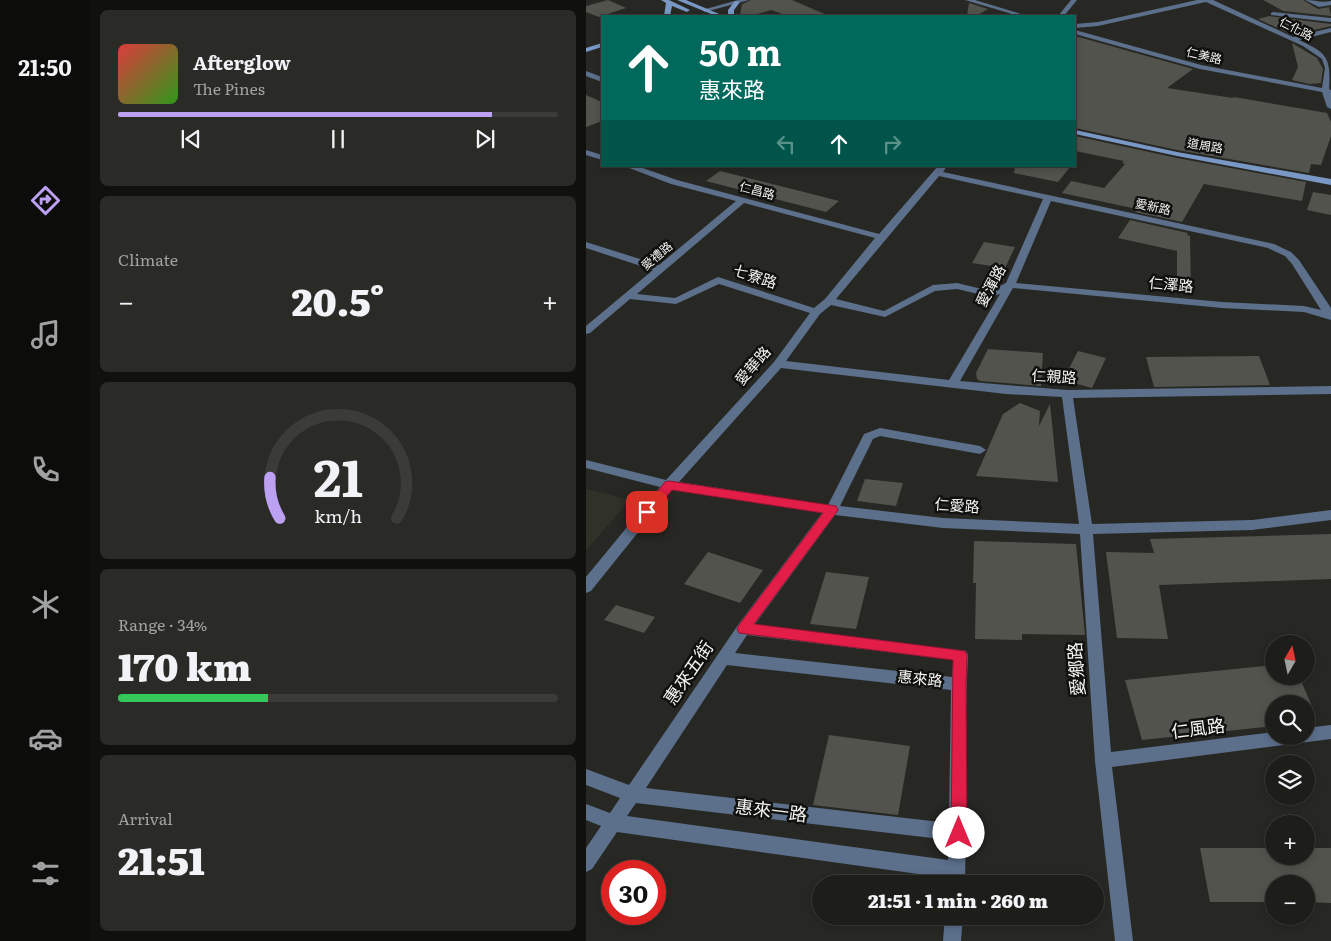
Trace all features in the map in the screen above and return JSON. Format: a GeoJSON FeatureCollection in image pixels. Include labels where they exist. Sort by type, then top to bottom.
{"type":"FeatureCollection","features":[{"type":"Feature","properties":{"kind":"main road"},"geometry":{"type":"LineString","coordinates":[[680,0],[704,13]]}},
{"type":"Feature","properties":{"kind":"main road"},"geometry":{"type":"LineString","coordinates":[[667,15],[666,1],[696,13]]}},
{"type":"Feature","properties":{"kind":"main road"},"geometry":{"type":"LineString","coordinates":[[730,15],[731,10],[737,2]]}},
{"type":"Feature","properties":{"kind":"main road"},"geometry":{"type":"LineString","coordinates":[[690,15],[704,13]]}},
{"type":"Feature","properties":{"kind":"main road"},"geometry":{"type":"LineString","coordinates":[[586,50],[601,45]]}},
{"type":"Feature","properties":{"kind":"main road","name":"道周路"},"geometry":{"type":"LineString","coordinates":[[1076,124],[1188,148],[1331,173]]}},
{"type":"Feature","properties":{"kind":"main road","name":"道周路"},"geometry":{"type":"LineString","coordinates":[[1076,132],[1177,154],[1331,182]]}},
{"type":"Feature","properties":{"kind":"street"},"geometry":{"type":"LineString","coordinates":[[704,13],[746,0]]}},
{"type":"Feature","properties":{"kind":"street"},"geometry":{"type":"LineString","coordinates":[[968,0],[1003,6],[1024,15]]}},
{"type":"Feature","properties":{"kind":"street"},"geometry":{"type":"LineString","coordinates":[[1062,15],[1074,0]]}},
{"type":"Feature","properties":{"kind":"street"},"geometry":{"type":"LineString","coordinates":[[1076,26],[1098,24],[1207,0]]}},
{"type":"Feature","properties":{"kind":"street","name":"仁化路"},"geometry":{"type":"LineString","coordinates":[[1207,0],[1293,39],[1325,58],[1329,68],[1328,91],[1331,107]]}},
{"type":"Feature","properties":{"kind":"street"},"geometry":{"type":"LineString","coordinates":[[1308,0],[1319,5],[1331,2]]}},
{"type":"Feature","properties":{"kind":"street"},"geometry":{"type":"LineString","coordinates":[[1273,14],[1331,20]]}},
{"type":"Feature","properties":{"kind":"street"},"geometry":{"type":"LineString","coordinates":[[1293,39],[1331,30]]}},
{"type":"Feature","properties":{"kind":"street","name":"仁美路"},"geometry":{"type":"LineString","coordinates":[[1076,32],[1200,67],[1328,91]]}},
{"type":"Feature","properties":{"kind":"street"},"geometry":{"type":"LineString","coordinates":[[586,73],[601,80]]}},
{"type":"Feature","properties":{"kind":"street"},"geometry":{"type":"LineString","coordinates":[[586,152],[601,158]]}},
{"type":"Feature","properties":{"kind":"street","name":"仁昌路"},"geometry":{"type":"LineString","coordinates":[[631,167],[674,182],[881,237]]}},
{"type":"Feature","properties":{"kind":"street","name":"愛新路"},"geometry":{"type":"LineString","coordinates":[[940,170],[1048,198],[1271,246],[1288,254],[1296,262],[1330,316]]}},
{"type":"Feature","properties":{"kind":"street","name":"愛華路"},"geometry":{"type":"LineString","coordinates":[[586,587],[669,485],[778,364],[816,312],[829,301],[881,237],[940,170]]}},
{"type":"Feature","properties":{"kind":"street","name":"愛渾路"},"geometry":{"type":"LineString","coordinates":[[953,383],[1010,285],[1048,198]]}},
{"type":"Feature","properties":{"kind":"street","name":"愛禮路"},"geometry":{"type":"LineString","coordinates":[[586,331],[743,200]]}},
{"type":"Feature","properties":{"kind":"street"},"geometry":{"type":"LineString","coordinates":[[586,245],[660,270]]}},
{"type":"Feature","properties":{"kind":"street","name":"七寮路"},"geometry":{"type":"LineString","coordinates":[[628,296],[676,301],[718,280],[816,312]]}},
{"type":"Feature","properties":{"kind":"street"},"geometry":{"type":"LineString","coordinates":[[829,301],[885,314],[933,288],[956,286],[991,294],[1010,285]]}},
{"type":"Feature","properties":{"kind":"street","name":"仁澤路"},"geometry":{"type":"LineString","coordinates":[[1010,285],[1222,305],[1304,310],[1330,316]]}},
{"type":"Feature","properties":{"kind":"street","name":"仁親路"},"geometry":{"type":"LineString","coordinates":[[778,364],[1006,390],[1067,394],[1222,394],[1331,390]]}},
{"type":"Feature","properties":{"kind":"street","name":"愛鄉路"},"geometry":{"type":"LineString","coordinates":[[1067,394],[1086,529],[1103,761],[1124,941]]}},
{"type":"Feature","properties":{"kind":"street","name":"惠來五街"},"geometry":{"type":"LineString","coordinates":[[586,863],[743,629],[832,510],[868,437],[880,432],[980,450]]}},
{"type":"Feature","properties":{"kind":"street","name":"仁愛路"},"geometry":{"type":"LineString","coordinates":[[586,464],[669,485],[832,510],[943,522],[1086,529],[1252,525],[1331,515]]}},
{"type":"Feature","properties":{"kind":"street","name":"惠來路"},"geometry":{"type":"LineString","coordinates":[[724,658],[959,684],[961,655],[743,629]]}},
{"type":"Feature","properties":{"kind":"street"},"geometry":{"type":"LineString","coordinates":[[956,875],[959,833],[959,684]]}},
{"type":"Feature","properties":{"kind":"street"},"geometry":{"type":"LineString","coordinates":[[1315,734],[1331,732]]}},
{"type":"Feature","properties":{"kind":"street","name":"仁風路"},"geometry":{"type":"LineString","coordinates":[[1103,761],[1265,740]]}},
{"type":"Feature","properties":{"kind":"street","name":"惠來一路"},"geometry":{"type":"LineString","coordinates":[[586,777],[632,794],[959,833]]}},
{"type":"Feature","properties":{"kind":"street","name":"惠來一路"},"geometry":{"type":"LineString","coordinates":[[586,812],[614,823],[943,875]]}},
{"type":"Feature","properties":{"kind":"street"},"geometry":{"type":"LineString","coordinates":[[952,941],[953,925]]}},
{"type":"Feature","properties":{"kind":"shaded area"},"geometry":{"type":"Polygon","coordinates":[[[586,489],[630,500],[586,550],[586,489]]]}},
{"type":"Feature","properties":{"kind":"building"},"geometry":{"type":"Polygon","coordinates":[[[608,0],[626,8],[599,17],[586,12],[586,6],[608,0]]]}},
{"type":"Feature","properties":{"kind":"building"},"geometry":{"type":"Polygon","coordinates":[[[751,0],[792,0],[827,15],[785,15],[771,10],[754,15],[740,15],[742,4],[751,0]]]}},
{"type":"Feature","properties":{"kind":"building"},"geometry":{"type":"Polygon","coordinates":[[[1263,0],[1303,0],[1318,9],[1329,7],[1331,16],[1283,11],[1263,0]]]}},
{"type":"Feature","properties":{"kind":"building"},"geometry":{"type":"Polygon","coordinates":[[[969,3],[988,9],[978,15],[967,15],[969,3]]]}},
{"type":"Feature","properties":{"kind":"building"},"geometry":{"type":"Polygon","coordinates":[[[1269,16],[1331,24],[1331,26],[1293,35],[1258,19],[1269,16]]]}},
{"type":"Feature","properties":{"kind":"building"},"geometry":{"type":"Polygon","coordinates":[[[1076,36],[1193,69],[1167,88],[1327,113],[1331,122],[1331,136],[1321,165],[1311,164],[1309,173],[1177,150],[1076,128],[1076,36]]]}},
{"type":"Feature","properties":{"kind":"building"},"geometry":{"type":"Polygon","coordinates":[[[1292,43],[1317,58],[1323,69],[1321,83],[1309,84],[1292,80],[1298,67],[1292,43]]]}},
{"type":"Feature","properties":{"kind":"building"},"geometry":{"type":"Polygon","coordinates":[[[586,95],[601,102],[601,121],[586,127],[586,95]]]}},
{"type":"Feature","properties":{"kind":"building"},"geometry":{"type":"Polygon","coordinates":[[[1076,136],[1177,158],[1306,182],[1302,201],[1204,184],[1182,222],[1135,212],[1137,209],[1062,193],[1071,181],[1104,188],[1125,164],[1122,163],[1124,161],[1076,151],[1076,136]]]}},
{"type":"Feature","properties":{"kind":"building"},"geometry":{"type":"Polygon","coordinates":[[[1015,167],[1070,167],[1058,182],[1014,173],[1015,167]]]}},
{"type":"Feature","properties":{"kind":"building"},"geometry":{"type":"Polygon","coordinates":[[[720,171],[839,201],[826,212],[706,181],[720,171]]]}},
{"type":"Feature","properties":{"kind":"building"},"geometry":{"type":"Polygon","coordinates":[[[1313,192],[1331,195],[1331,215],[1307,210],[1313,192]]]}},
{"type":"Feature","properties":{"kind":"building"},"geometry":{"type":"Polygon","coordinates":[[[1130,220],[1188,233],[1187,235],[1190,236],[1191,292],[1177,291],[1177,251],[1118,238],[1130,220]]]}},
{"type":"Feature","properties":{"kind":"building"},"geometry":{"type":"Polygon","coordinates":[[[984,242],[1015,247],[1005,268],[972,263],[984,242]]]}},
{"type":"Feature","properties":{"kind":"building"},"geometry":{"type":"Polygon","coordinates":[[[988,349],[1043,353],[1041,386],[980,381],[977,379],[976,373],[988,349]]]}},
{"type":"Feature","properties":{"kind":"building"},"geometry":{"type":"Polygon","coordinates":[[[1078,351],[1106,358],[1092,388],[1063,380],[1078,351]]]}},
{"type":"Feature","properties":{"kind":"building"},"geometry":{"type":"Polygon","coordinates":[[[1259,356],[1270,385],[1154,387],[1146,357],[1259,356]]]}},
{"type":"Feature","properties":{"kind":"building"},"geometry":{"type":"Polygon","coordinates":[[[1020,403],[1040,411],[1039,426],[1050,404],[1058,482],[976,476],[1003,414],[1020,403]]]}},
{"type":"Feature","properties":{"kind":"building"},"geometry":{"type":"Polygon","coordinates":[[[865,479],[903,483],[896,506],[857,501],[865,479]]]}},
{"type":"Feature","properties":{"kind":"building"},"geometry":{"type":"Polygon","coordinates":[[[1331,534],[1331,579],[1159,585],[1168,639],[1117,638],[1106,552],[1154,553],[1150,539],[1331,534]]]}},
{"type":"Feature","properties":{"kind":"building"},"geometry":{"type":"Polygon","coordinates":[[[974,541],[1076,544],[1085,635],[1022,634],[1022,640],[975,639],[976,583],[973,583],[974,541]]]}},
{"type":"Feature","properties":{"kind":"building"},"geometry":{"type":"Polygon","coordinates":[[[708,552],[763,570],[740,603],[684,584],[708,552]]]}},
{"type":"Feature","properties":{"kind":"building"},"geometry":{"type":"Polygon","coordinates":[[[826,572],[869,577],[856,629],[810,624],[826,572]]]}},
{"type":"Feature","properties":{"kind":"building"},"geometry":{"type":"Polygon","coordinates":[[[616,605],[655,617],[644,633],[604,620],[616,605]]]}},
{"type":"Feature","properties":{"kind":"building"},"geometry":{"type":"Polygon","coordinates":[[[1265,666],[1265,685],[1303,685],[1307,695],[1265,695],[1265,727],[1142,740],[1125,680],[1265,666]]]}},
{"type":"Feature","properties":{"kind":"building"},"geometry":{"type":"Polygon","coordinates":[[[829,735],[910,746],[898,815],[813,805],[829,735]]]}},
{"type":"Feature","properties":{"kind":"building"},"geometry":{"type":"Polygon","coordinates":[[[1200,848],[1265,848],[1265,865],[1315,865],[1315,848],[1331,848],[1331,903],[1315,902],[1315,875],[1265,875],[1265,902],[1210,902],[1200,848]]]}},
{"type":"Feature","properties":{"kind":"route"},"geometry":{"type":"LineString","coordinates":[[647,512],[669,485],[832,510],[743,629],[961,655],[959,684],[959,833]]}}]}
